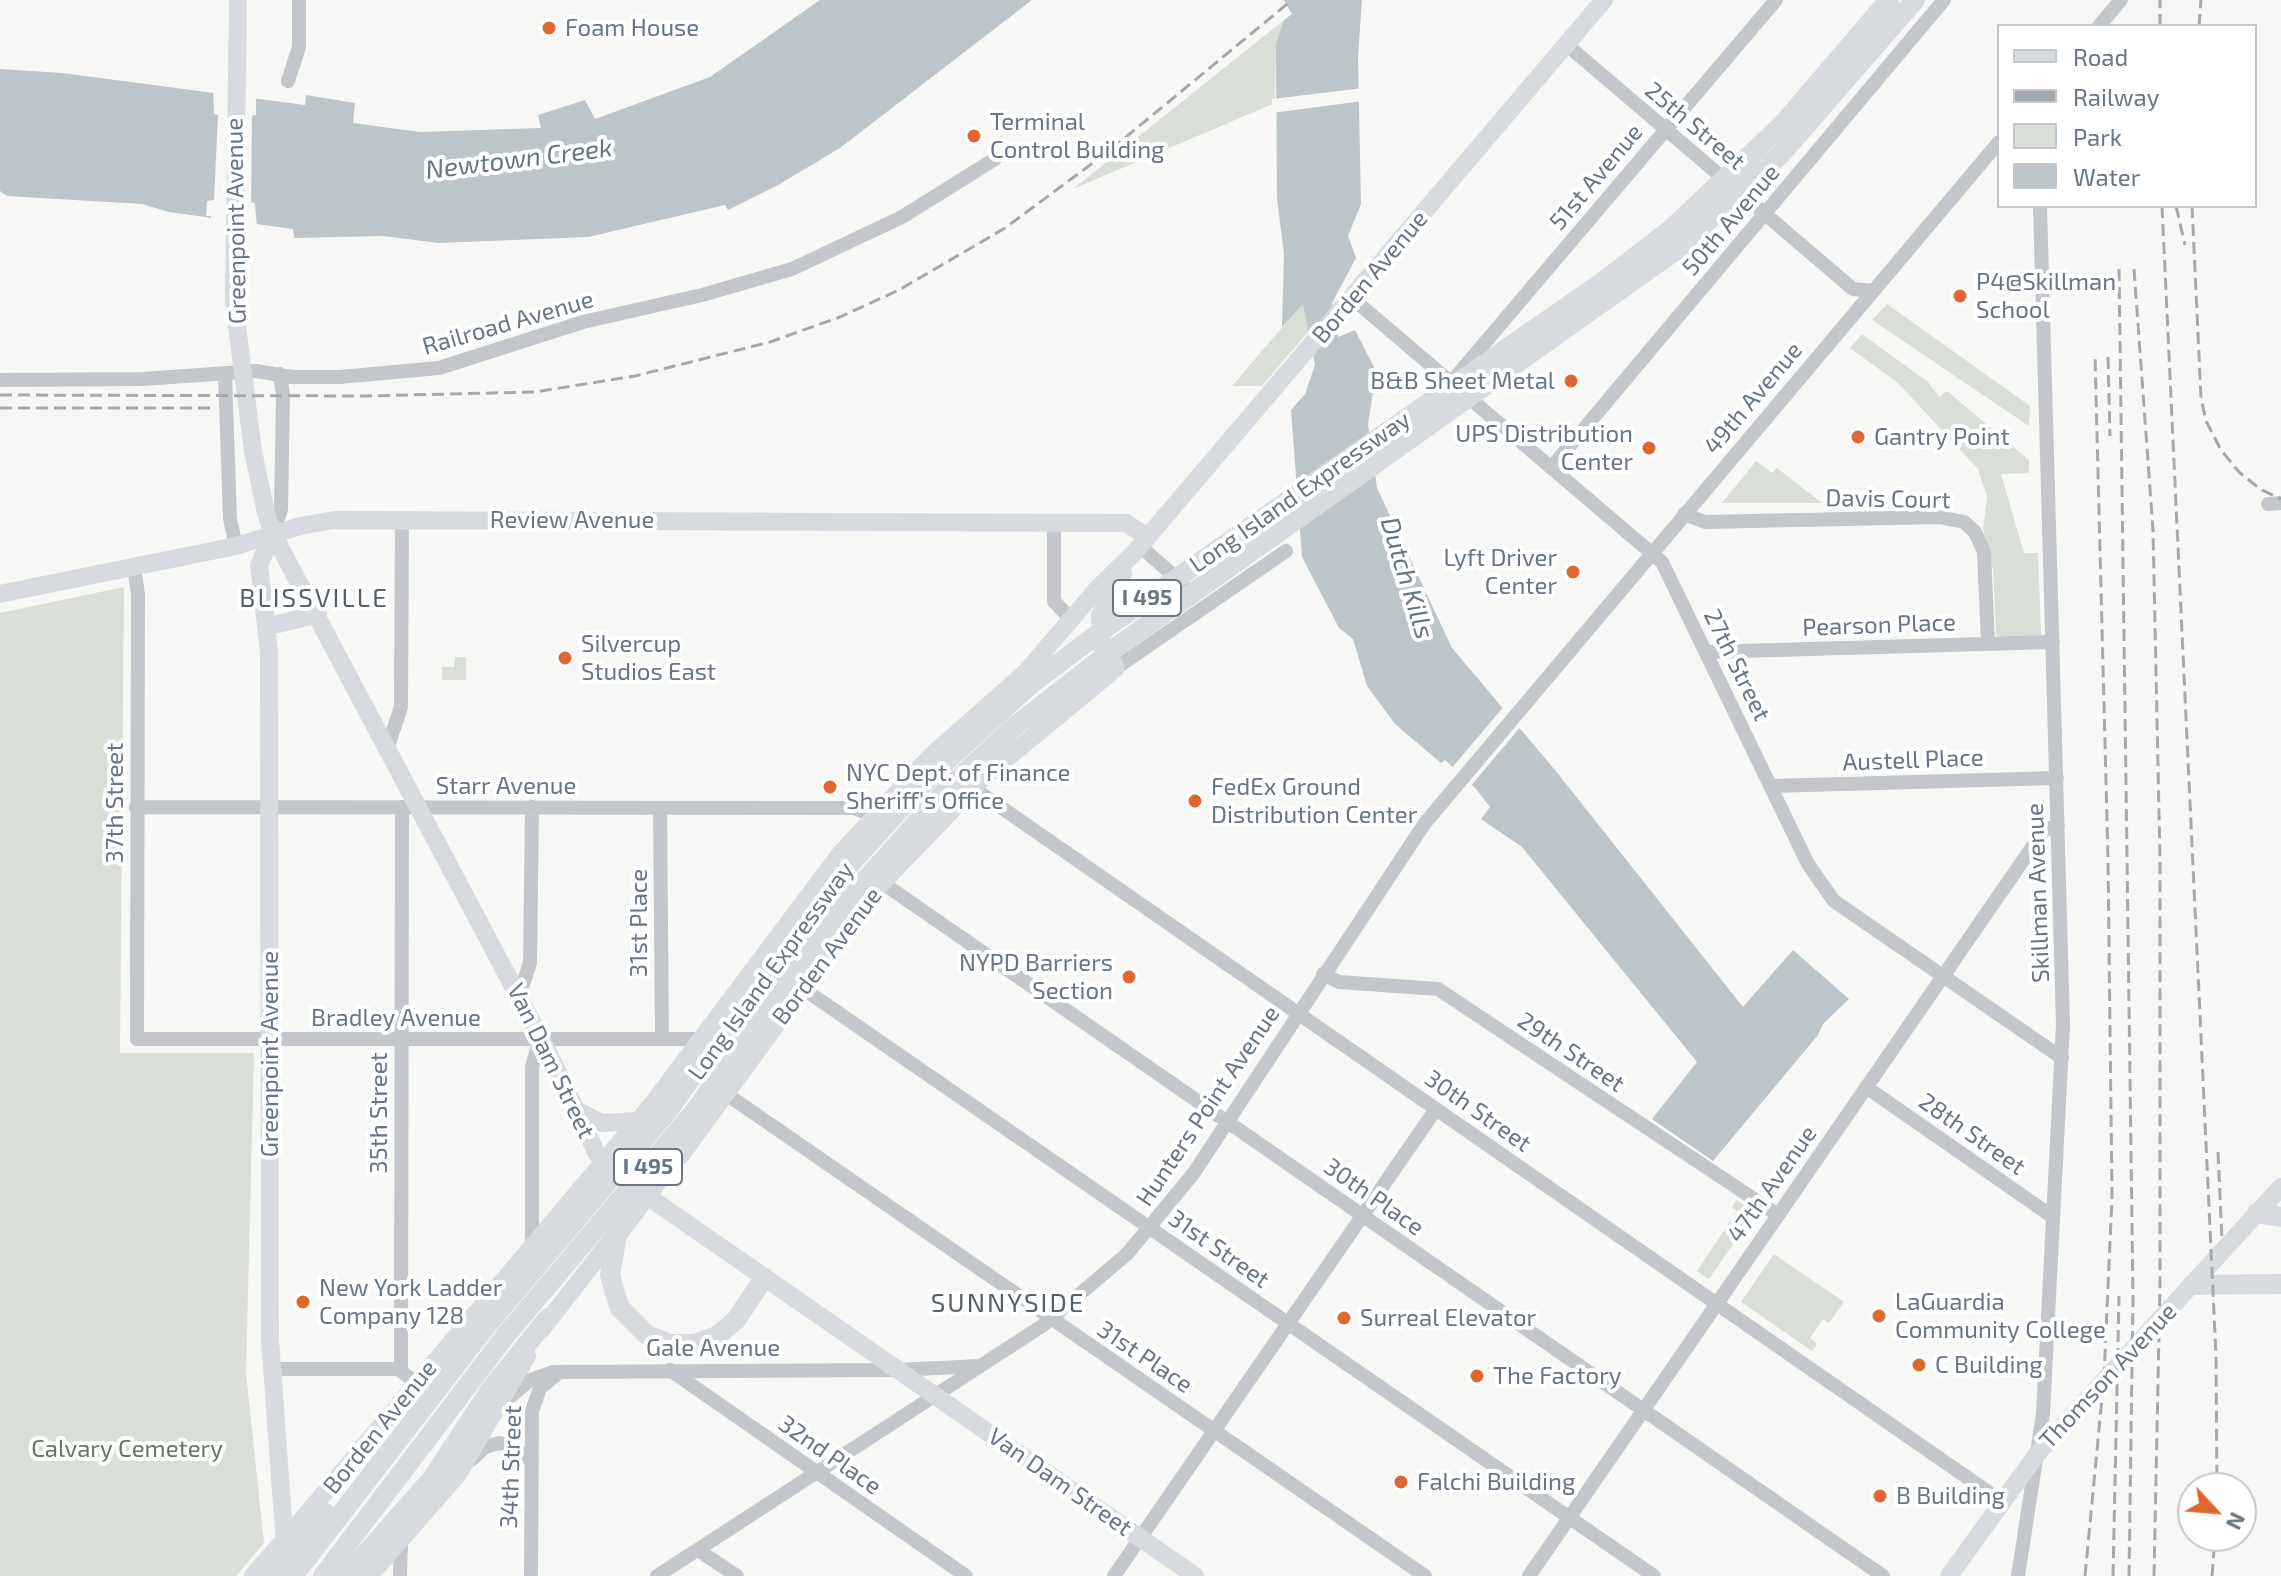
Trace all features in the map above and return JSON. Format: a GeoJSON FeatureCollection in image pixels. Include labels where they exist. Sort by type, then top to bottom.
{"type":"FeatureCollection","features":[{"type":"Feature","properties":{"kind":"highway","name":"Long Island Expressway"},"geometry":{"type":"LineString","coordinates":[[323,1576],[514,1309],[670,1108],[822,895],[897,810],[955,752],[1030,685],[1099,633],[1653,244],[1764,143],[1889,0]]}},
{"type":"Feature","properties":{"kind":"highway","name":"Long Island Expressway"},"geometry":{"type":"LineString","coordinates":[[293,1576],[400,1436],[694,1112],[764,1011],[877,862],[945,791],[1014,727],[1111,651],[1615,297],[1676,250],[1782,153],[1915,0]]}},
{"type":"Feature","properties":{"kind":"highway"},"geometry":{"type":"LineString","coordinates":[[764,1011],[709,1113],[620,1229],[612,1250],[610,1281],[619,1307],[635,1326],[663,1342],[687,1345],[709,1340],[731,1325],[764,1278]]}},
{"type":"Feature","properties":{"kind":"highway"},"geometry":{"type":"LineString","coordinates":[[2257,1213],[2281,1217]]}},
{"type":"Feature","properties":{"kind":"highway"},"geometry":{"type":"LineString","coordinates":[[2192,1285],[2281,1284]]}},
{"type":"Feature","properties":{"kind":"highway"},"geometry":{"type":"LineString","coordinates":[[346,1576],[431,1480],[491,1389],[548,1318]]}},
{"type":"Feature","properties":{"kind":"highway"},"geometry":{"type":"LineString","coordinates":[[272,1576],[334,1503],[400,1436]]}},
{"type":"Feature","properties":{"kind":"highway"},"geometry":{"type":"LineString","coordinates":[[254,1576],[285,1548]]}},
{"type":"Feature","properties":{"kind":"main road","name":"Greenpoint Avenue"},"geometry":{"type":"LineString","coordinates":[[238,0],[233,283],[253,451],[273,534],[259,565],[266,627],[270,807],[271,1369],[287,1576]]}},
{"type":"Feature","properties":{"kind":"main road","name":"Borden Avenue"},"geometry":{"type":"LineString","coordinates":[[285,1548],[683,1064],[841,853],[931,756],[1037,660],[1097,589],[1141,546],[1604,0]]}},
{"type":"Feature","properties":{"kind":"main road","name":"Review Avenue"},"geometry":{"type":"LineString","coordinates":[[0,594],[236,546],[334,520],[1129,523],[1141,546]]}},
{"type":"Feature","properties":{"kind":"main road","name":"Van Dam Street"},"geometry":{"type":"LineString","coordinates":[[273,534],[388,746],[412,808],[519,997],[603,1161],[646,1197],[1195,1576]]}},
{"type":"Feature","properties":{"kind":"main road","name":"Borden Avenue"},"geometry":{"type":"LineString","coordinates":[[476,1441],[548,1318],[726,1094],[800,988],[882,882],[972,788],[1026,739],[1116,668],[1100,638],[1101,611],[1141,546]]}},
{"type":"Feature","properties":{"kind":"main road"},"geometry":{"type":"LineString","coordinates":[[266,627],[318,614]]}},
{"type":"Feature","properties":{"kind":"main road"},"geometry":{"type":"LineString","coordinates":[[1071,620],[1105,652]]}},
{"type":"Feature","properties":{"kind":"main road"},"geometry":{"type":"LineString","coordinates":[[1037,660],[1074,639],[1105,652]]}},
{"type":"Feature","properties":{"kind":"main road"},"geometry":{"type":"LineString","coordinates":[[574,1109],[602,1123],[637,1121]]}},
{"type":"Feature","properties":{"kind":"main road","name":"Thomson Avenue"},"geometry":{"type":"LineString","coordinates":[[1949,1576],[2001,1501],[2051,1437],[2281,1187]]}},
{"type":"Feature","properties":{"kind":"main road"},"geometry":{"type":"LineString","coordinates":[[369,1576],[458,1474],[476,1441]]}},
{"type":"Feature","properties":{"kind":"street"},"geometry":{"type":"LineString","coordinates":[[288,81],[298,55],[299,0]]}},
{"type":"Feature","properties":{"kind":"street","name":"51st Avenue"},"geometry":{"type":"LineString","coordinates":[[1451,383],[1776,0]]}},
{"type":"Feature","properties":{"kind":"street","name":"50th Avenue"},"geometry":{"type":"LineString","coordinates":[[1551,468],[1944,0]]}},
{"type":"Feature","properties":{"kind":"street"},"geometry":{"type":"LineString","coordinates":[[2101,24],[2121,0]]}},
{"type":"Feature","properties":{"kind":"street","name":"25th Street"},"geometry":{"type":"LineString","coordinates":[[1567,45],[1853,289],[1873,291]]}},
{"type":"Feature","properties":{"kind":"street","name":"49th Avenue"},"geometry":{"type":"LineString","coordinates":[[1454,786],[1997,144]]}},
{"type":"Feature","properties":{"kind":"street","name":"Railroad Avenue"},"geometry":{"type":"LineString","coordinates":[[0,380],[225,375],[256,371],[340,377],[439,368],[583,322],[760,279],[850,244],[925,203],[995,159]]}},
{"type":"Feature","properties":{"kind":"street","name":"Skillman Avenue"},"geometry":{"type":"LineString","coordinates":[[2018,1576],[2043,1414],[2062,1058],[2040,208]]}},
{"type":"Feature","properties":{"kind":"street","name":"27th Street"},"geometry":{"type":"LineString","coordinates":[[1353,299],[1664,564],[1812,871],[1834,901],[1941,978],[2062,1058]]}},
{"type":"Feature","properties":{"kind":"street","name":"Greenpoint Avenue"},"geometry":{"type":"LineString","coordinates":[[273,534],[281,509],[283,395],[280,374]]}},
{"type":"Feature","properties":{"kind":"street"},"geometry":{"type":"LineString","coordinates":[[225,375],[230,519],[236,546]]}},
{"type":"Feature","properties":{"kind":"street","name":"Davis Court"},"geometry":{"type":"LineString","coordinates":[[1684,514],[1705,522],[1939,517],[1964,522],[1975,532],[1984,552],[1988,644]]}},
{"type":"Feature","properties":{"kind":"street"},"geometry":{"type":"LineString","coordinates":[[388,746],[401,707],[402,519]]}},
{"type":"Feature","properties":{"kind":"street"},"geometry":{"type":"LineString","coordinates":[[1054,522],[1054,601],[1071,620]]}},
{"type":"Feature","properties":{"kind":"street","name":"Review Avenue"},"geometry":{"type":"LineString","coordinates":[[1141,546],[1155,563],[1208,603]]}},
{"type":"Feature","properties":{"kind":"street","name":"Borden Avenue"},"geometry":{"type":"LineString","coordinates":[[1116,668],[1286,551]]}},
{"type":"Feature","properties":{"kind":"street","name":"37th Street"},"geometry":{"type":"LineString","coordinates":[[134,567],[138,594],[137,1039]]}},
{"type":"Feature","properties":{"kind":"street","name":"Pearson Place"},"geometry":{"type":"LineString","coordinates":[[1706,652],[2053,642]]}},
{"type":"Feature","properties":{"kind":"street","name":"30th Street"},"geometry":{"type":"LineString","coordinates":[[931,756],[972,788],[2001,1501]]}},
{"type":"Feature","properties":{"kind":"street","name":"Austell Place"},"geometry":{"type":"LineString","coordinates":[[1771,786],[2057,778]]}},
{"type":"Feature","properties":{"kind":"street","name":"Hunters Point Avenue"},"geometry":{"type":"LineString","coordinates":[[657,1576],[1052,1319],[1102,1279],[1184,1188],[1396,862],[1454,786]]}},
{"type":"Feature","properties":{"kind":"street","name":"Starr Avenue"},"geometry":{"type":"LineString","coordinates":[[136,807],[854,808],[874,816]]}},
{"type":"Feature","properties":{"kind":"street"},"geometry":{"type":"LineString","coordinates":[[519,997],[530,963],[532,807]]}},
{"type":"Feature","properties":{"kind":"street","name":"35th Street"},"geometry":{"type":"LineString","coordinates":[[401,1370],[401,1040],[412,808]]}},
{"type":"Feature","properties":{"kind":"street","name":"31st Place"},"geometry":{"type":"LineString","coordinates":[[660,808],[662,1038]]}},
{"type":"Feature","properties":{"kind":"street","name":"47th Avenue"},"geometry":{"type":"LineString","coordinates":[[1529,1576],[2044,830],[2058,826]]}},
{"type":"Feature","properties":{"kind":"street","name":"30th Place"},"geometry":{"type":"LineString","coordinates":[[841,853],[1883,1576]]}},
{"type":"Feature","properties":{"kind":"street","name":"31st Street"},"geometry":{"type":"LineString","coordinates":[[759,959],[1654,1576]]}},
{"type":"Feature","properties":{"kind":"street","name":"29th Street"},"geometry":{"type":"LineString","coordinates":[[1323,974],[1339,982],[1438,989],[1778,1215]]}},
{"type":"Feature","properties":{"kind":"street"},"geometry":{"type":"LineString","coordinates":[[532,1244],[532,1067],[540,1038]]}},
{"type":"Feature","properties":{"kind":"street","name":"Bradley Avenue"},"geometry":{"type":"LineString","coordinates":[[137,1039],[702,1039]]}},
{"type":"Feature","properties":{"kind":"street","name":"31st Place"},"geometry":{"type":"LineString","coordinates":[[683,1064],[1425,1576]]}},
{"type":"Feature","properties":{"kind":"street","name":"28th Street"},"geometry":{"type":"LineString","coordinates":[[1866,1087],[2053,1217]]}},
{"type":"Feature","properties":{"kind":"street"},"geometry":{"type":"LineString","coordinates":[[1114,1576],[1436,1109]]}},
{"type":"Feature","properties":{"kind":"street","name":"Gale Avenue"},"geometry":{"type":"LineString","coordinates":[[476,1441],[505,1402],[523,1384],[542,1374],[669,1370],[898,1370],[981,1365]]}},
{"type":"Feature","properties":{"kind":"street"},"geometry":{"type":"LineString","coordinates":[[271,1369],[401,1370],[418,1384]]}},
{"type":"Feature","properties":{"kind":"street","name":"32nd Place"},"geometry":{"type":"LineString","coordinates":[[669,1370],[966,1576]]}},
{"type":"Feature","properties":{"kind":"street","name":"34th Street"},"geometry":{"type":"LineString","coordinates":[[531,1576],[534,1399],[543,1384],[561,1372]]}},
{"type":"Feature","properties":{"kind":"street"},"geometry":{"type":"LineString","coordinates":[[458,1474],[480,1450],[494,1443],[513,1447],[532,1461]]}},
{"type":"Feature","properties":{"kind":"street"},"geometry":{"type":"LineString","coordinates":[[400,1576],[401,1542]]}},
{"type":"Feature","properties":{"kind":"street"},"geometry":{"type":"LineString","coordinates":[[698,1550],[737,1576]]}},
{"type":"Feature","properties":{"kind":"green space"},"geometry":{"type":"Polygon","coordinates":[[[1284,20],[1276,44],[1275,103],[1073,189],[1284,20]]]}},
{"type":"Feature","properties":{"kind":"green space"},"geometry":{"type":"Polygon","coordinates":[[[1303,303],[1309,331],[1262,386],[1232,386],[1303,303]]]}},
{"type":"Feature","properties":{"kind":"green space"},"geometry":{"type":"Polygon","coordinates":[[[1887,304],[2030,406],[2029,426],[1872,320],[1887,304]]]}},
{"type":"Feature","properties":{"kind":"green space"},"geometry":{"type":"Polygon","coordinates":[[[1862,334],[1928,382],[1939,397],[1947,391],[2029,460],[2029,473],[2001,474],[2024,553],[2038,553],[2041,635],[2011,639],[1999,638],[1996,634],[1993,570],[1983,529],[1987,496],[1978,469],[1898,383],[1850,348],[1862,334]]]}},
{"type":"Feature","properties":{"kind":"green space"},"geometry":{"type":"Polygon","coordinates":[[[1756,461],[1772,473],[1777,468],[1822,503],[1722,503],[1756,461]]]}},
{"type":"Feature","properties":{"kind":"green space","name":"Calvary Cemetery"},"geometry":{"type":"Polygon","coordinates":[[[124,587],[120,1053],[254,1053],[246,1373],[264,1543],[236,1576],[0,1576],[0,613],[124,587]]]}},
{"type":"Feature","properties":{"kind":"green space"},"geometry":{"type":"Polygon","coordinates":[[[455,657],[466,657],[466,680],[442,680],[442,667],[454,667],[455,657]]]}},
{"type":"Feature","properties":{"kind":"green space"},"geometry":{"type":"Polygon","coordinates":[[[1736,1200],[1755,1212],[1709,1279],[1697,1271],[1737,1211],[1732,1207],[1736,1200]]]}},
{"type":"Feature","properties":{"kind":"green space"},"geometry":{"type":"Polygon","coordinates":[[[1774,1254],[1844,1302],[1829,1323],[1823,1319],[1810,1338],[1817,1344],[1812,1351],[1741,1302],[1774,1254]]]}},
{"type":"Feature","properties":{"kind":"water","name":"Newtown Creek"},"geometry":{"type":"Polygon","coordinates":[[[820,0],[1032,0],[840,148],[778,185],[728,210],[725,205],[588,237],[439,243],[383,236],[294,238],[293,229],[169,212],[142,204],[7,196],[0,191],[0,69],[62,73],[305,105],[306,95],[355,103],[353,123],[420,132],[541,128],[538,115],[585,100],[595,119],[710,77],[820,0]]]}},
{"type":"Feature","properties":{"kind":"water","name":"Dutch Kills"},"geometry":{"type":"Polygon","coordinates":[[[1284,0],[1362,0],[1358,56],[1361,204],[1348,236],[1356,258],[1332,303],[1338,337],[1355,330],[1376,371],[1368,425],[1377,488],[1452,648],[1555,770],[1743,1007],[1793,950],[1849,999],[1823,1024],[1818,1035],[1713,1161],[1652,1119],[1697,1062],[1522,847],[1481,819],[1490,807],[1476,789],[1445,760],[1441,763],[1395,724],[1367,686],[1353,639],[1339,628],[1302,557],[1291,410],[1305,394],[1315,365],[1303,304],[1282,327],[1284,254],[1277,198],[1276,44],[1284,20],[1292,14],[1284,0]]]}},
{"type":"Feature","properties":{"kind":"pier"},"geometry":{"type":"Polygon","coordinates":[[[1363,88],[1363,101],[1272,113],[1272,99],[1363,88]]]}},
{"type":"Feature","properties":{"kind":"pier"},"geometry":{"type":"Polygon","coordinates":[[[213,91],[256,94],[256,115],[252,116],[251,202],[255,203],[257,228],[211,221],[211,216],[206,216],[207,201],[214,200],[218,115],[214,114],[213,91]]]}},
{"type":"Feature","properties":{"kind":"pier"},"geometry":{"type":"Polygon","coordinates":[[[1505,705],[1522,725],[1469,788],[1450,770],[1505,705]]]}},
{"type":"Feature","properties":{"kind":"railway"},"geometry":{"type":"LineString","coordinates":[[0,395],[364,396],[535,392],[635,376],[770,342],[840,317],[899,290],[1005,228],[1109,151],[1292,0]]}},
{"type":"Feature","properties":{"kind":"railway"},"geometry":{"type":"LineString","coordinates":[[2160,0],[2160,24]]}},
{"type":"Feature","properties":{"kind":"railway"},"geometry":{"type":"LineString","coordinates":[[2199,24],[2201,0]]}},
{"type":"Feature","properties":{"kind":"railway"},"geometry":{"type":"LineString","coordinates":[[2162,208],[2216,1356],[2217,1472]]}},
{"type":"Feature","properties":{"kind":"railway"},"geometry":{"type":"LineString","coordinates":[[2176,208],[2185,245]]}},
{"type":"Feature","properties":{"kind":"railway"},"geometry":{"type":"LineString","coordinates":[[2192,208],[2201,398],[2206,421],[2221,450],[2239,472],[2260,489],[2281,499]]}},
{"type":"Feature","properties":{"kind":"railway"},"geometry":{"type":"LineString","coordinates":[[2119,269],[2133,1298],[2129,1576]]}},
{"type":"Feature","properties":{"kind":"railway"},"geometry":{"type":"LineString","coordinates":[[2134,269],[2153,530],[2160,860],[2160,1285],[2154,1576]]}},
{"type":"Feature","properties":{"kind":"railway"},"geometry":{"type":"LineString","coordinates":[[2085,1576],[2104,1377],[2112,1197],[2108,859],[2095,356]]}},
{"type":"Feature","properties":{"kind":"railway"},"geometry":{"type":"LineString","coordinates":[[2108,357],[2110,436]]}},
{"type":"Feature","properties":{"kind":"railway"},"geometry":{"type":"LineString","coordinates":[[0,408],[211,408]]}},
{"type":"Feature","properties":{"kind":"railway"},"geometry":{"type":"LineString","coordinates":[[2218,1152],[2222,1240]]}},
{"type":"Feature","properties":{"kind":"railway"},"geometry":{"type":"LineString","coordinates":[[2113,1576],[2119,1296]]}},
{"type":"Feature","properties":{"kind":"railway"},"geometry":{"type":"LineString","coordinates":[[2212,1576],[2214,1552]]}},
{"type":"Feature","properties":{"kind":"place","name":"Foam House"},"geometry":{"type":"Point","coordinates":[549,28]}},
{"type":"Feature","properties":{"kind":"place","name":"Terminal Control Building"},"geometry":{"type":"Point","coordinates":[974,136]}},
{"type":"Feature","properties":{"kind":"place","name":"P4@Skillman School"},"geometry":{"type":"Point","coordinates":[1960,296]}},
{"type":"Feature","properties":{"kind":"place","name":"B&B Sheet Metal"},"geometry":{"type":"Point","coordinates":[1571,381]}},
{"type":"Feature","properties":{"kind":"place","name":"Gantry Point"},"geometry":{"type":"Point","coordinates":[1858,437]}},
{"type":"Feature","properties":{"kind":"place","name":"UPS Distribution Center"},"geometry":{"type":"Point","coordinates":[1649,448]}},
{"type":"Feature","properties":{"kind":"place","name":"Lyft Driver Center"},"geometry":{"type":"Point","coordinates":[1573,572]}},
{"type":"Feature","properties":{"kind":"place","name":"Silvercup Studios East"},"geometry":{"type":"Point","coordinates":[565,658]}},
{"type":"Feature","properties":{"kind":"place","name":"NYC Dept. of Finance Sheriff's Office"},"geometry":{"type":"Point","coordinates":[830,787]}},
{"type":"Feature","properties":{"kind":"place","name":"FedEx Ground Distribution Center"},"geometry":{"type":"Point","coordinates":[1195,801]}},
{"type":"Feature","properties":{"kind":"place","name":"NYPD Barriers Section"},"geometry":{"type":"Point","coordinates":[1129,977]}},
{"type":"Feature","properties":{"kind":"place","name":"New York Ladder Company 128"},"geometry":{"type":"Point","coordinates":[303,1302]}},
{"type":"Feature","properties":{"kind":"place","name":"LaGuardia Community College"},"geometry":{"type":"Point","coordinates":[1879,1316]}},
{"type":"Feature","properties":{"kind":"place","name":"Surreal Elevator"},"geometry":{"type":"Point","coordinates":[1344,1318]}},
{"type":"Feature","properties":{"kind":"place","name":"C Building"},"geometry":{"type":"Point","coordinates":[1919,1365]}},
{"type":"Feature","properties":{"kind":"place","name":"The Factory"},"geometry":{"type":"Point","coordinates":[1477,1376]}},
{"type":"Feature","properties":{"kind":"place","name":"Falchi Building"},"geometry":{"type":"Point","coordinates":[1401,1482]}},
{"type":"Feature","properties":{"kind":"place","name":"B Building"},"geometry":{"type":"Point","coordinates":[1880,1496]}},
{"type":"Feature","properties":{"kind":"district","name":"BLISSVILLE"},"geometry":{"type":"Point","coordinates":[314,598]}},
{"type":"Feature","properties":{"kind":"district","name":"SUNNYSIDE"},"geometry":{"type":"Point","coordinates":[1008,1303]}}]}
